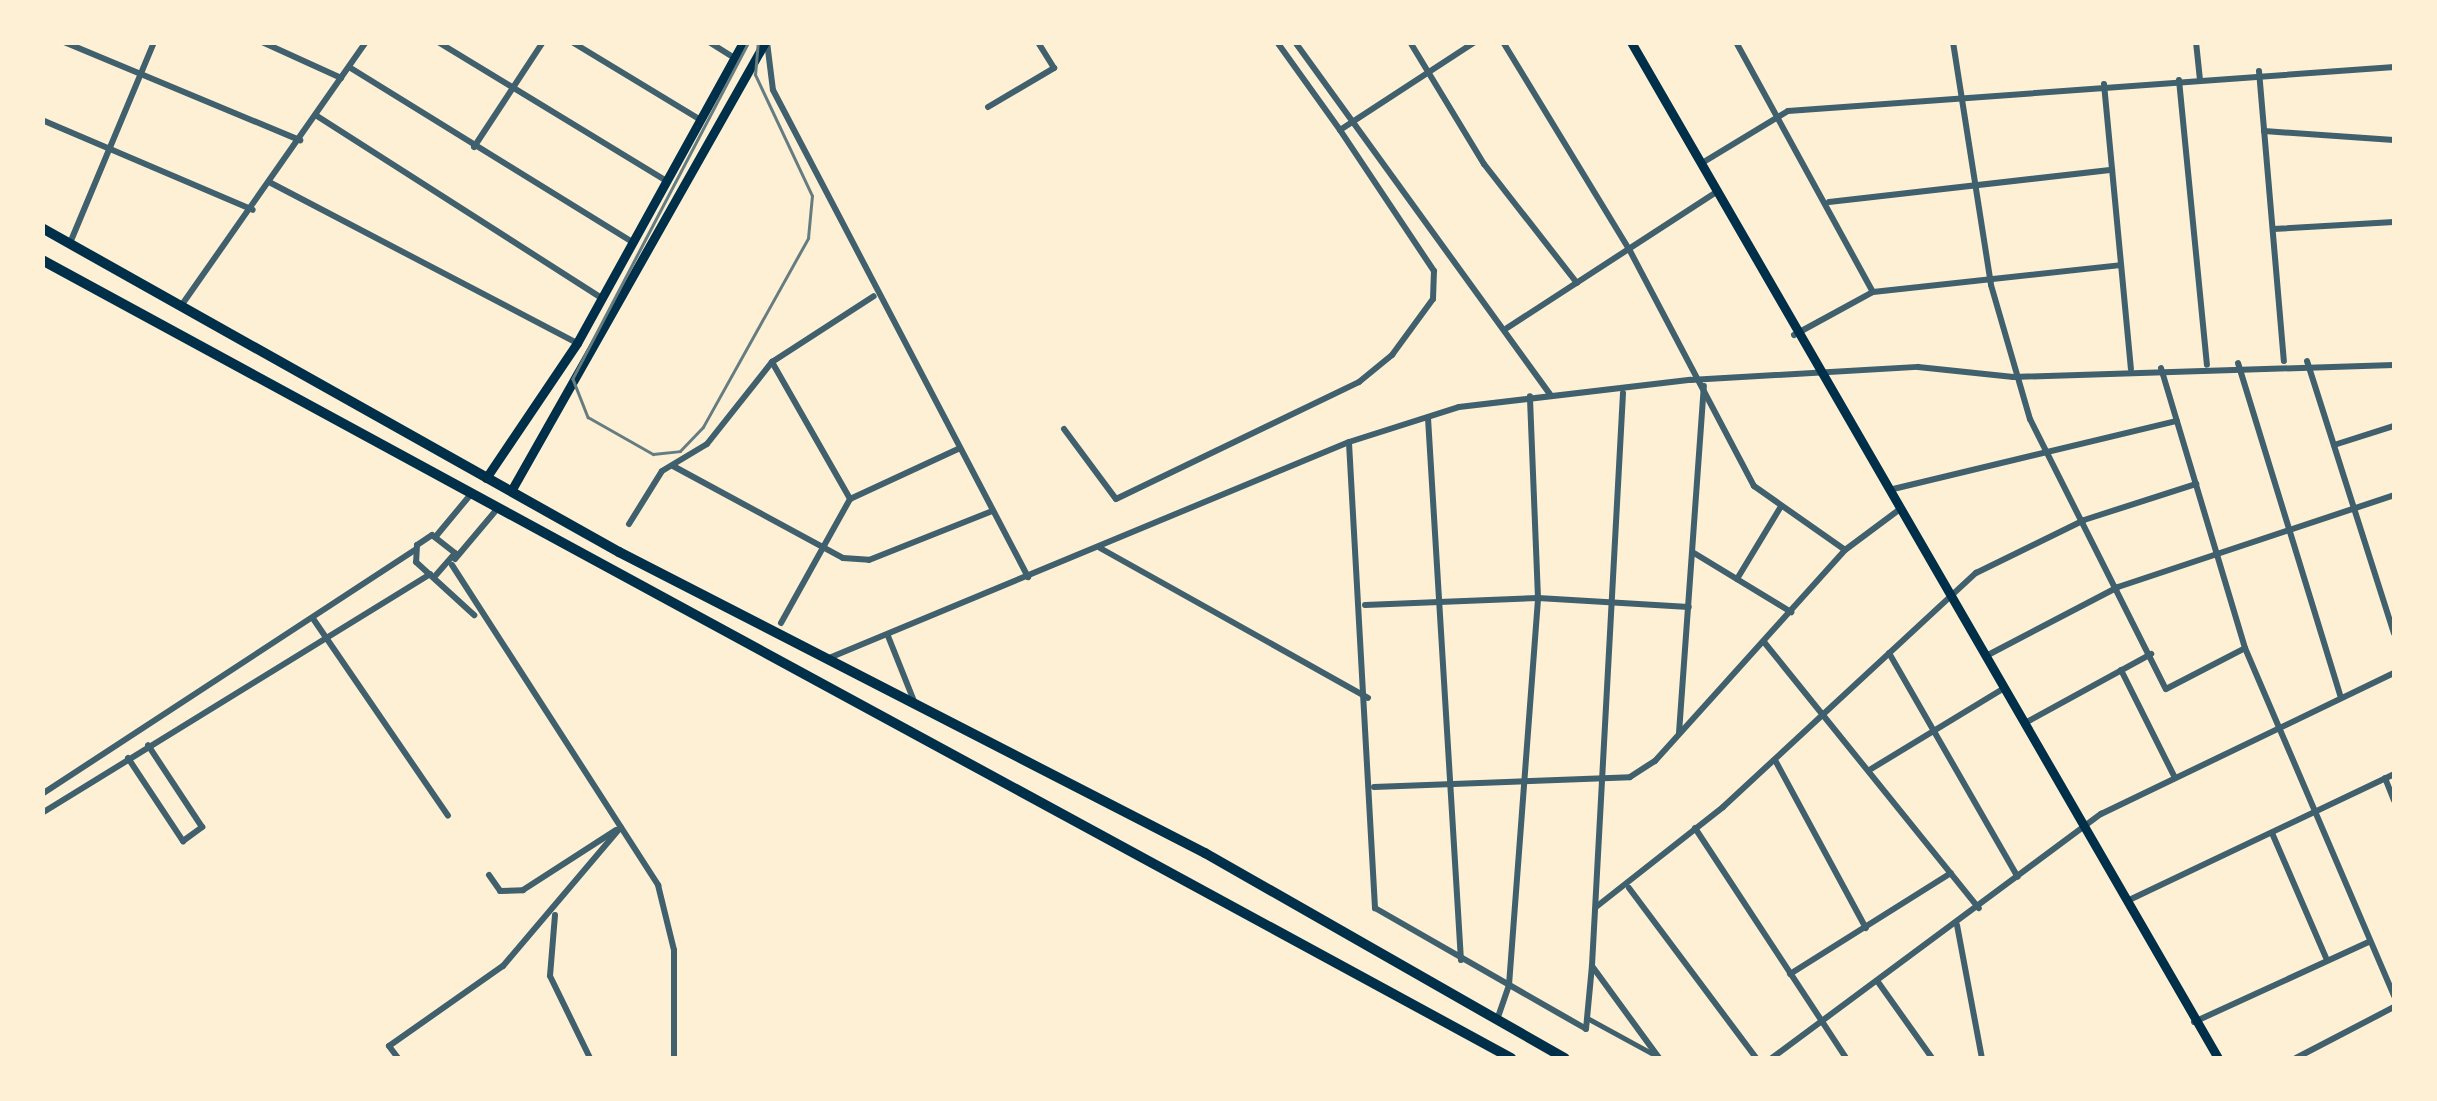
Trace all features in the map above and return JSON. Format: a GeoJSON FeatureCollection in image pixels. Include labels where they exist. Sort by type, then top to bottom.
{"type":"FeatureCollection","features":[{"type":"Feature","properties":{"kind":"highway"},"geometry":{"type":"LineString","coordinates":[[42,228],[486,478],[824,660],[1205,853],[1564,1058]]}},
{"type":"Feature","properties":{"kind":"highway"},"geometry":{"type":"LineString","coordinates":[[42,260],[1512,1058]]}},
{"type":"Feature","properties":{"kind":"highway"},"geometry":{"type":"LineString","coordinates":[[472,494],[486,478]]}},
{"type":"Feature","properties":{"kind":"highway"},"geometry":{"type":"LineString","coordinates":[[498,508],[510,491]]}},
{"type":"Feature","properties":{"kind":"main road"},"geometry":{"type":"LineString","coordinates":[[486,478],[577,343],[636,244],[743,42]]}},
{"type":"Feature","properties":{"kind":"main road"},"geometry":{"type":"LineString","coordinates":[[510,491],[766,42]]}},
{"type":"Feature","properties":{"kind":"main road"},"geometry":{"type":"LineString","coordinates":[[1631,42],[1702,163],[1794,335],[1986,656],[2218,1058]]}},
{"type":"Feature","properties":{"kind":"street"},"geometry":{"type":"LineString","coordinates":[[64,42],[300,140]]}},
{"type":"Feature","properties":{"kind":"street"},"geometry":{"type":"LineString","coordinates":[[70,243],[154,42]]}},
{"type":"Feature","properties":{"kind":"street"},"geometry":{"type":"LineString","coordinates":[[262,42],[342,78]]}},
{"type":"Feature","properties":{"kind":"street"},"geometry":{"type":"LineString","coordinates":[[180,307],[272,183],[366,42]]}},
{"type":"Feature","properties":{"kind":"street"},"geometry":{"type":"LineString","coordinates":[[438,42],[669,182]]}},
{"type":"Feature","properties":{"kind":"street"},"geometry":{"type":"LineString","coordinates":[[474,147],[543,42]]}},
{"type":"Feature","properties":{"kind":"street"},"geometry":{"type":"LineString","coordinates":[[572,42],[702,121]]}},
{"type":"Feature","properties":{"kind":"street"},"geometry":{"type":"LineString","coordinates":[[709,42],[735,58]]}},
{"type":"Feature","properties":{"kind":"street"},"geometry":{"type":"LineString","coordinates":[[766,42],[773,90],[874,296],[1028,577]]}},
{"type":"Feature","properties":{"kind":"street"},"geometry":{"type":"LineString","coordinates":[[988,108],[1054,68],[1038,42]]}},
{"type":"Feature","properties":{"kind":"street"},"geometry":{"type":"LineString","coordinates":[[1064,429],[1116,499],[1360,382],[1392,356],[1433,299],[1434,271],[1276,42]]}},
{"type":"Feature","properties":{"kind":"street"},"geometry":{"type":"LineString","coordinates":[[1295,42],[1506,328],[1550,394]]}},
{"type":"Feature","properties":{"kind":"street"},"geometry":{"type":"LineString","coordinates":[[1410,42],[1428,75],[1577,283]]}},
{"type":"Feature","properties":{"kind":"street"},"geometry":{"type":"LineString","coordinates":[[1340,130],[1475,42]]}},
{"type":"Feature","properties":{"kind":"street"},"geometry":{"type":"LineString","coordinates":[[1504,42],[1629,249],[1754,486],[1780,508],[1846,550]]}},
{"type":"Feature","properties":{"kind":"street"},"geometry":{"type":"LineString","coordinates":[[1736,42],[1829,202],[1873,292]]}},
{"type":"Feature","properties":{"kind":"street"},"geometry":{"type":"LineString","coordinates":[[1953,42],[1990,277],[2013,376],[2048,452],[2166,689],[2245,648]]}},
{"type":"Feature","properties":{"kind":"street"},"geometry":{"type":"LineString","coordinates":[[2196,42],[2200,78]]}},
{"type":"Feature","properties":{"kind":"street"},"geometry":{"type":"LineString","coordinates":[[1702,163],[1779,116],[1961,92],[2178,80],[2258,71],[2394,66]]}},
{"type":"Feature","properties":{"kind":"street"},"geometry":{"type":"LineString","coordinates":[[349,67],[636,244]]}},
{"type":"Feature","properties":{"kind":"street"},"geometry":{"type":"LineString","coordinates":[[2258,71],[2284,362]]}},
{"type":"Feature","properties":{"kind":"street"},"geometry":{"type":"LineString","coordinates":[[2178,80],[2207,365]]}},
{"type":"Feature","properties":{"kind":"street"},"geometry":{"type":"LineString","coordinates":[[2104,84],[2130,370]]}},
{"type":"Feature","properties":{"kind":"street"},"geometry":{"type":"LineString","coordinates":[[317,116],[603,299]]}},
{"type":"Feature","properties":{"kind":"street"},"geometry":{"type":"LineString","coordinates":[[42,120],[252,210]]}},
{"type":"Feature","properties":{"kind":"street"},"geometry":{"type":"LineString","coordinates":[[2264,131],[2394,140]]}},
{"type":"Feature","properties":{"kind":"street"},"geometry":{"type":"LineString","coordinates":[[1829,202],[2112,170]]}},
{"type":"Feature","properties":{"kind":"street"},"geometry":{"type":"LineString","coordinates":[[272,183],[577,343]]}},
{"type":"Feature","properties":{"kind":"street"},"geometry":{"type":"LineString","coordinates":[[1506,328],[1718,192]]}},
{"type":"Feature","properties":{"kind":"street"},"geometry":{"type":"LineString","coordinates":[[2272,229],[2394,222]]}},
{"type":"Feature","properties":{"kind":"street"},"geometry":{"type":"LineString","coordinates":[[1794,335],[1873,292],[2121,265]]}},
{"type":"Feature","properties":{"kind":"street"},"geometry":{"type":"LineString","coordinates":[[629,524],[672,466],[707,444],[772,362],[874,296]]}},
{"type":"Feature","properties":{"kind":"street"},"geometry":{"type":"LineString","coordinates":[[2307,361],[2394,633]]}},
{"type":"Feature","properties":{"kind":"street"},"geometry":{"type":"LineString","coordinates":[[772,362],[850,499]]}},
{"type":"Feature","properties":{"kind":"street"},"geometry":{"type":"LineString","coordinates":[[2238,362],[2286,531],[2341,696]]}},
{"type":"Feature","properties":{"kind":"street"},"geometry":{"type":"LineString","coordinates":[[824,660],[1350,442],[1428,418],[1530,396],[1622,393],[1818,372],[1918,366],[2013,376],[2238,362],[2394,365]]}},
{"type":"Feature","properties":{"kind":"street"},"geometry":{"type":"LineString","coordinates":[[2161,368],[2220,554],[2245,648],[2312,814],[2394,996]]}},
{"type":"Feature","properties":{"kind":"street"},"geometry":{"type":"LineString","coordinates":[[1680,734],[1704,385]]}},
{"type":"Feature","properties":{"kind":"street"},"geometry":{"type":"LineString","coordinates":[[1350,442],[1365,605],[1374,787],[1374,908],[1461,962],[1586,1029],[1616,602],[1622,393]]}},
{"type":"Feature","properties":{"kind":"street"},"geometry":{"type":"LineString","coordinates":[[1497,1020],[1509,985],[1538,598],[1530,396]]}},
{"type":"Feature","properties":{"kind":"street"},"geometry":{"type":"LineString","coordinates":[[1428,418],[1457,783],[1461,962]]}},
{"type":"Feature","properties":{"kind":"street"},"geometry":{"type":"LineString","coordinates":[[1888,490],[2177,421]]}},
{"type":"Feature","properties":{"kind":"street"},"geometry":{"type":"LineString","coordinates":[[2334,445],[2394,426]]}},
{"type":"Feature","properties":{"kind":"street"},"geometry":{"type":"LineString","coordinates":[[782,623],[825,551],[850,499],[958,449]]}},
{"type":"Feature","properties":{"kind":"street"},"geometry":{"type":"LineString","coordinates":[[672,466],[825,551],[869,560],[992,511]]}},
{"type":"Feature","properties":{"kind":"street"},"geometry":{"type":"LineString","coordinates":[[1596,907],[1629,888],[1775,760],[1976,573],[2084,520],[2196,484]]}},
{"type":"Feature","properties":{"kind":"street"},"geometry":{"type":"LineString","coordinates":[[42,794],[314,620],[415,550],[437,534],[472,494]]}},
{"type":"Feature","properties":{"kind":"street"},"geometry":{"type":"LineString","coordinates":[[1986,656],[2118,587],[2394,495]]}},
{"type":"Feature","properties":{"kind":"street"},"geometry":{"type":"LineString","coordinates":[[42,813],[323,634],[453,562],[498,508]]}},
{"type":"Feature","properties":{"kind":"street"},"geometry":{"type":"LineString","coordinates":[[1737,579],[1780,508]]}},
{"type":"Feature","properties":{"kind":"street"},"geometry":{"type":"LineString","coordinates":[[1374,787],[1630,777],[1680,734],[1846,550],[1900,510]]}},
{"type":"Feature","properties":{"kind":"street"},"geometry":{"type":"LineString","coordinates":[[437,534],[482,623],[621,826],[668,914],[674,1058]]}},
{"type":"Feature","properties":{"kind":"street"},"geometry":{"type":"LineString","coordinates":[[1099,547],[1369,699]]}},
{"type":"Feature","properties":{"kind":"street"},"geometry":{"type":"LineString","coordinates":[[415,550],[482,623]]}},
{"type":"Feature","properties":{"kind":"street"},"geometry":{"type":"LineString","coordinates":[[1694,553],[1791,612]]}},
{"type":"Feature","properties":{"kind":"street"},"geometry":{"type":"LineString","coordinates":[[1365,605],[1538,598],[1689,608]]}},
{"type":"Feature","properties":{"kind":"street"},"geometry":{"type":"LineString","coordinates":[[314,620],[448,816]]}},
{"type":"Feature","properties":{"kind":"street"},"geometry":{"type":"LineString","coordinates":[[888,636],[916,707]]}},
{"type":"Feature","properties":{"kind":"street"},"geometry":{"type":"LineString","coordinates":[[1764,642],[1827,714],[1979,908]]}},
{"type":"Feature","properties":{"kind":"street"},"geometry":{"type":"LineString","coordinates":[[1888,653],[2018,877]]}},
{"type":"Feature","properties":{"kind":"street"},"geometry":{"type":"LineString","coordinates":[[2025,723],[2151,654]]}},
{"type":"Feature","properties":{"kind":"street"},"geometry":{"type":"LineString","coordinates":[[2121,670],[2174,776]]}},
{"type":"Feature","properties":{"kind":"street"},"geometry":{"type":"LineString","coordinates":[[1772,1058],[1957,925],[2084,826],[2174,776],[2394,673]]}},
{"type":"Feature","properties":{"kind":"street"},"geometry":{"type":"LineString","coordinates":[[1870,769],[2004,688]]}},
{"type":"Feature","properties":{"kind":"street"},"geometry":{"type":"LineString","coordinates":[[129,739],[137,752]]}},
{"type":"Feature","properties":{"kind":"street"},"geometry":{"type":"LineString","coordinates":[[128,758],[182,841],[202,827],[148,745]]}},
{"type":"Feature","properties":{"kind":"street"},"geometry":{"type":"LineString","coordinates":[[1775,760],[1866,928]]}},
{"type":"Feature","properties":{"kind":"street"},"geometry":{"type":"LineString","coordinates":[[2127,901],[2394,774]]}},
{"type":"Feature","properties":{"kind":"street"},"geometry":{"type":"LineString","coordinates":[[2384,778],[2394,800]]}},
{"type":"Feature","properties":{"kind":"street"},"geometry":{"type":"LineString","coordinates":[[488,875],[500,891],[524,890],[621,826]]}},
{"type":"Feature","properties":{"kind":"street"},"geometry":{"type":"LineString","coordinates":[[398,1058],[389,1046],[503,966],[555,915],[621,826]]}},
{"type":"Feature","properties":{"kind":"street"},"geometry":{"type":"LineString","coordinates":[[1695,828],[1846,1058]]}},
{"type":"Feature","properties":{"kind":"street"},"geometry":{"type":"LineString","coordinates":[[2272,833],[2326,960]]}},
{"type":"Feature","properties":{"kind":"street"},"geometry":{"type":"LineString","coordinates":[[1790,974],[1951,872]]}},
{"type":"Feature","properties":{"kind":"street"},"geometry":{"type":"LineString","coordinates":[[1629,888],[1756,1058]]}},
{"type":"Feature","properties":{"kind":"street"},"geometry":{"type":"LineString","coordinates":[[555,915],[550,976],[590,1058]]}},
{"type":"Feature","properties":{"kind":"street"},"geometry":{"type":"LineString","coordinates":[[1957,925],[1982,1058]]}},
{"type":"Feature","properties":{"kind":"street"},"geometry":{"type":"LineString","coordinates":[[2194,1022],[2369,942]]}},
{"type":"Feature","properties":{"kind":"street"},"geometry":{"type":"LineString","coordinates":[[1592,966],[1659,1058]]}},
{"type":"Feature","properties":{"kind":"street"},"geometry":{"type":"LineString","coordinates":[[1878,982],[1932,1058]]}},
{"type":"Feature","properties":{"kind":"street"},"geometry":{"type":"LineString","coordinates":[[2296,1058],[2394,1007]]}},
{"type":"Feature","properties":{"kind":"street"},"geometry":{"type":"LineString","coordinates":[[1587,1018],[1659,1058]]}},
{"type":"Feature","properties":{"kind":"tram line"},"geometry":{"type":"LineString","coordinates":[[749,42],[573,379],[588,417],[653,454],[680,451],[703,427],[808,238],[812,196],[755,75],[758,42]]}}]}
